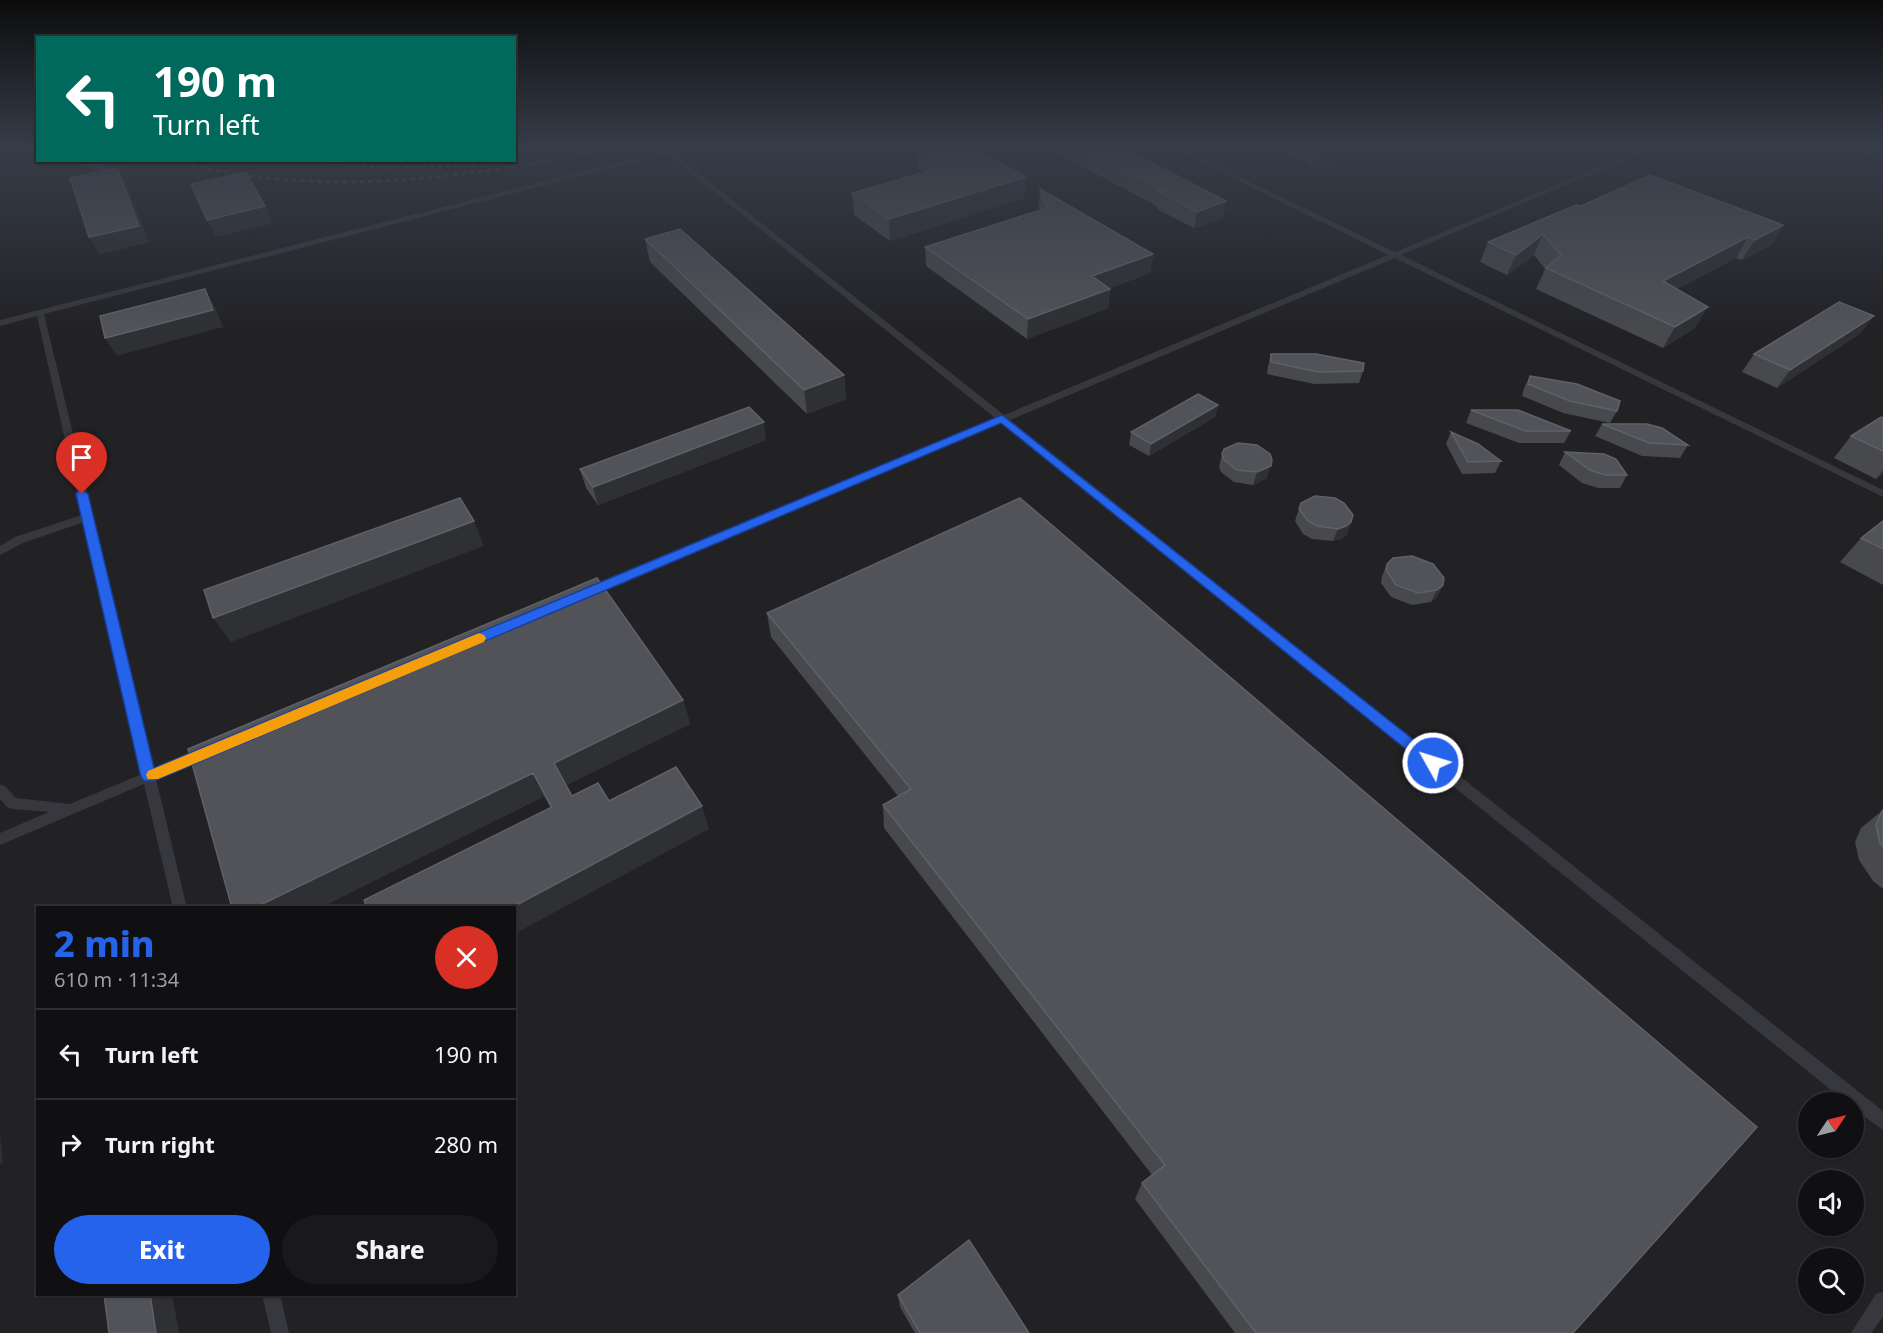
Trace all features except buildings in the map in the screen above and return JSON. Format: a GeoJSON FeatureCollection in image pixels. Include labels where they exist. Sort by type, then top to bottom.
{"type":"FeatureCollection","features":[{"type":"Feature","properties":{"kind":"lane"},"geometry":{"type":"LineString","coordinates":[[0,323],[436,209]]}},
{"type":"Feature","properties":{"kind":"lane"},"geometry":{"type":"LineString","coordinates":[[740,209],[1883,1122]]}},
{"type":"Feature","properties":{"kind":"lane"},"geometry":{"type":"LineString","coordinates":[[1302,209],[1883,494]]}},
{"type":"Feature","properties":{"kind":"lane"},"geometry":{"type":"LineString","coordinates":[[576,598],[1503,209]]}},
{"type":"Feature","properties":{"kind":"lane"},"geometry":{"type":"LineString","coordinates":[[40,313],[180,906]]}},
{"type":"Feature","properties":{"kind":"lane"},"geometry":{"type":"LineString","coordinates":[[0,551],[19,540],[87,517]]}},
{"type":"Feature","properties":{"kind":"lane"},"geometry":{"type":"LineString","coordinates":[[0,839],[214,749]]}},
{"type":"Feature","properties":{"kind":"lane"},"geometry":{"type":"LineString","coordinates":[[0,790],[12,803],[70,809]]}},
{"type":"Feature","properties":{"kind":"lane"},"geometry":{"type":"LineString","coordinates":[[271,1296],[280,1333]]}},
{"type":"Feature","properties":{"kind":"lane"},"geometry":{"type":"LineString","coordinates":[[1860,1333],[1883,1301]]}},
{"type":"Feature","properties":{"kind":"shaded area"},"geometry":{"type":"Polygon","coordinates":[[[0,209],[1883,209],[1883,1333],[0,1333],[0,209]]]}},
{"type":"Feature","properties":{"kind":"slow traffic"},"geometry":{"type":"LineString","coordinates":[[153,775],[479,638]]}},
{"type":"Feature","properties":{"kind":"route"},"geometry":{"type":"LineString","coordinates":[[82,494],[149,777],[1002,419],[1433,763]]}}]}
